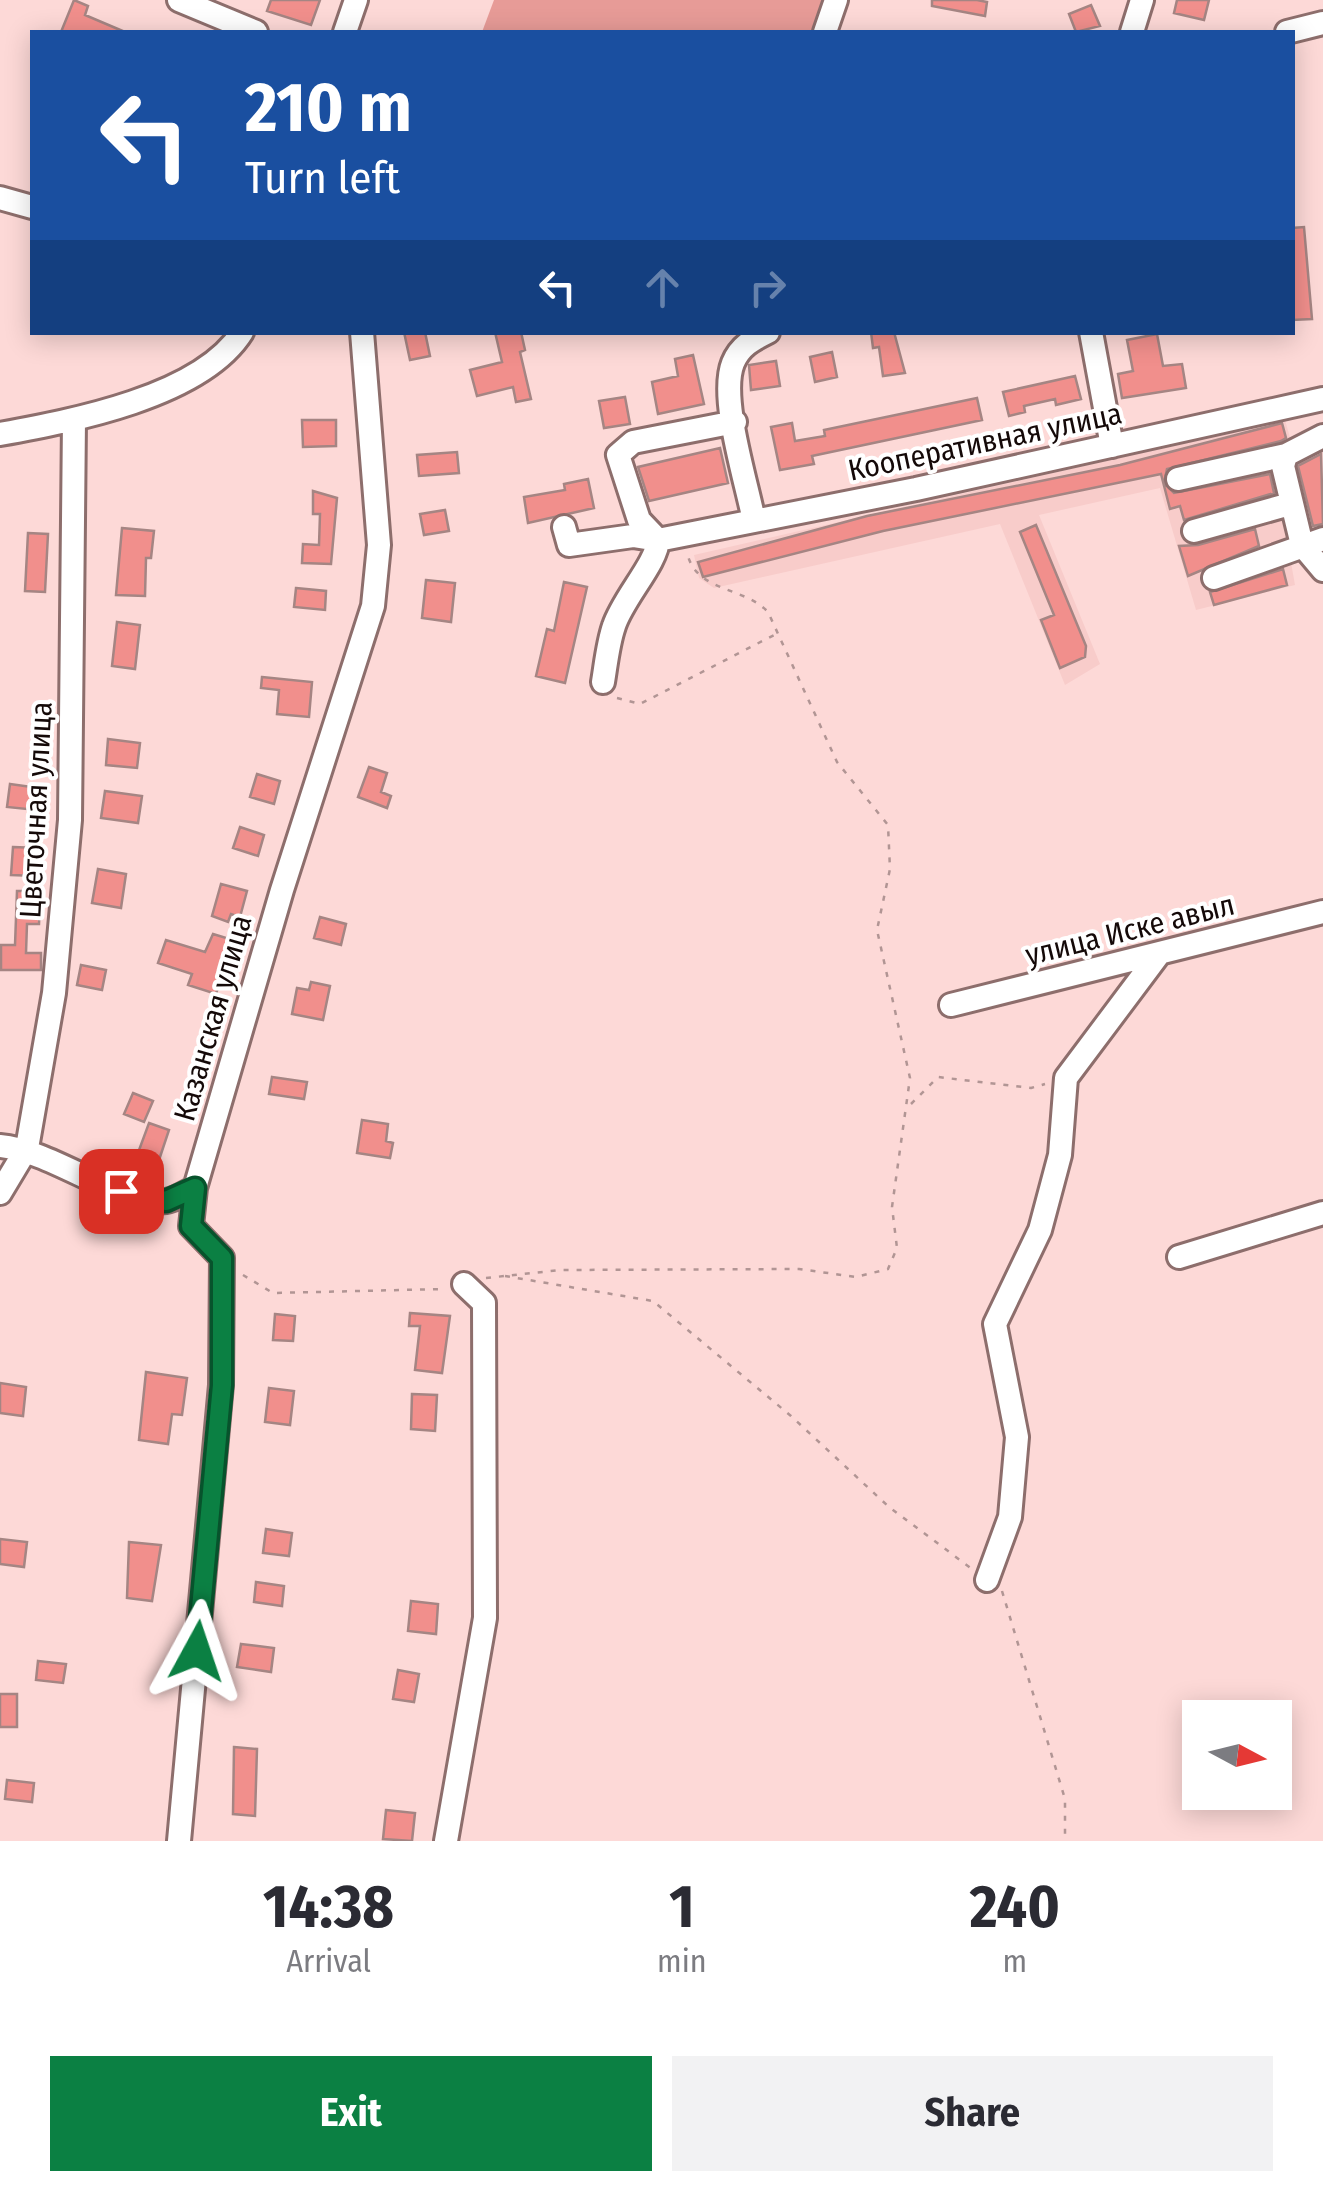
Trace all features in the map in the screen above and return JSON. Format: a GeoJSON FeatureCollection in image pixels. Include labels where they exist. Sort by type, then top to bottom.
{"type":"FeatureCollection","features":[{"type":"Feature","properties":{"kind":"street"},"geometry":{"type":"LineString","coordinates":[[179,0],[251,30]]}},
{"type":"Feature","properties":{"kind":"street"},"geometry":{"type":"LineString","coordinates":[[346,30],[356,0]]}},
{"type":"Feature","properties":{"kind":"street"},"geometry":{"type":"LineString","coordinates":[[826,30],[836,0]]}},
{"type":"Feature","properties":{"kind":"street"},"geometry":{"type":"LineString","coordinates":[[1133,30],[1142,0]]}},
{"type":"Feature","properties":{"kind":"street"},"geometry":{"type":"LineString","coordinates":[[1295,30],[1323,23]]}},
{"type":"Feature","properties":{"kind":"street"},"geometry":{"type":"LineString","coordinates":[[0,198],[30,206]]}},
{"type":"Feature","properties":{"kind":"street"},"geometry":{"type":"LineString","coordinates":[[0,434],[74,420],[200,372],[239,335]]}},
{"type":"Feature","properties":{"kind":"street","name":"Казанская улица"},"geometry":{"type":"LineString","coordinates":[[222,1258],[191,1226],[195,1188],[282,890],[374,606],[378,545],[362,335]]}},
{"type":"Feature","properties":{"kind":"street"},"geometry":{"type":"LineString","coordinates":[[754,521],[729,395],[732,365],[744,344],[762,335]]}},
{"type":"Feature","properties":{"kind":"street"},"geometry":{"type":"LineString","coordinates":[[1092,335],[1112,446]]}},
{"type":"Feature","properties":{"kind":"street","name":"Кооперативная улица"},"geometry":{"type":"LineString","coordinates":[[564,527],[569,545],[633,536],[658,540],[1323,399]]}},
{"type":"Feature","properties":{"kind":"street","name":"Цветочная улица"},"geometry":{"type":"LineString","coordinates":[[0,1193],[27,1148],[54,994],[70,820],[74,420]]}},
{"type":"Feature","properties":{"kind":"street"},"geometry":{"type":"LineString","coordinates":[[603,682],[614,626],[636,580],[658,554],[658,540],[639,520],[618,456],[633,442],[734,422]]}},
{"type":"Feature","properties":{"kind":"street"},"geometry":{"type":"LineString","coordinates":[[1178,479],[1286,455],[1323,436]]}},
{"type":"Feature","properties":{"kind":"street"},"geometry":{"type":"LineString","coordinates":[[1286,455],[1282,466],[1290,504],[1323,570]]}},
{"type":"Feature","properties":{"kind":"street"},"geometry":{"type":"LineString","coordinates":[[1194,531],[1290,504]]}},
{"type":"Feature","properties":{"kind":"street"},"geometry":{"type":"LineString","coordinates":[[1214,578],[1273,560],[1312,542]]}},
{"type":"Feature","properties":{"kind":"street","name":"улица Иске авыл"},"geometry":{"type":"LineString","coordinates":[[951,1005],[1323,912]]}},
{"type":"Feature","properties":{"kind":"street"},"geometry":{"type":"LineString","coordinates":[[987,1580],[1010,1517],[1017,1437],[995,1324],[1040,1230],[1060,1155],[1066,1078],[1159,954]]}},
{"type":"Feature","properties":{"kind":"street"},"geometry":{"type":"LineString","coordinates":[[0,1146],[27,1148],[121,1191],[166,1201],[195,1188]]}},
{"type":"Feature","properties":{"kind":"street"},"geometry":{"type":"LineString","coordinates":[[1179,1258],[1323,1213]]}},
{"type":"Feature","properties":{"kind":"street"},"geometry":{"type":"LineString","coordinates":[[179,1841],[222,1385],[222,1258]]}},
{"type":"Feature","properties":{"kind":"street"},"geometry":{"type":"LineString","coordinates":[[446,1841],[485,1618],[484,1303],[464,1284]]}},
{"type":"Feature","properties":{"kind":"path"},"geometry":{"type":"LineString","coordinates":[[222,1258],[273,1293],[436,1291],[498,1274],[799,1268],[856,1277],[888,1269],[897,1248],[892,1206],[910,1078],[877,930],[890,869],[888,825],[837,762],[778,633],[754,597],[712,585],[692,570],[682,535]]}},
{"type":"Feature","properties":{"kind":"path"},"geometry":{"type":"LineString","coordinates":[[603,682],[620,702],[640,704],[778,633]]}},
{"type":"Feature","properties":{"kind":"path"},"geometry":{"type":"LineString","coordinates":[[909,1106],[938,1077],[1031,1088],[1066,1078]]}},
{"type":"Feature","properties":{"kind":"path"},"geometry":{"type":"LineString","coordinates":[[498,1274],[653,1301],[889,1507],[1002,1592],[1064,1798],[1065,1841]]}},
{"type":"Feature","properties":{"kind":"shaded area"},"geometry":{"type":"Polygon","coordinates":[[[494,0],[826,0],[817,30],[483,30],[494,0]]]}},
{"type":"Feature","properties":{"kind":"shaded area"},"geometry":{"type":"Polygon","coordinates":[[[1285,420],[1293,448],[1273,461],[1295,585],[1196,610],[1160,488],[1039,515],[1100,664],[1065,685],[1000,524],[714,588],[699,578],[694,555],[1285,420]]]}},
{"type":"Feature","properties":{"kind":"building"},"geometry":{"type":"Polygon","coordinates":[[[74,0],[88,6],[85,15],[120,30],[62,30],[74,0]]]}},
{"type":"Feature","properties":{"kind":"building"},"geometry":{"type":"Polygon","coordinates":[[[271,0],[320,0],[311,25],[267,11],[271,0]]]}},
{"type":"Feature","properties":{"kind":"building"},"geometry":{"type":"Polygon","coordinates":[[[932,0],[987,2],[985,16],[932,6],[932,0]]]}},
{"type":"Feature","properties":{"kind":"building"},"geometry":{"type":"Polygon","coordinates":[[[1177,0],[1209,0],[1204,20],[1174,13],[1177,0]]]}},
{"type":"Feature","properties":{"kind":"building"},"geometry":{"type":"Polygon","coordinates":[[[1091,5],[1100,26],[1075,30],[1069,14],[1091,5]]]}},
{"type":"Feature","properties":{"kind":"building"},"geometry":{"type":"Polygon","coordinates":[[[1304,227],[1312,319],[1295,320],[1295,228],[1304,227]]]}},
{"type":"Feature","properties":{"kind":"building"},"geometry":{"type":"Polygon","coordinates":[[[405,335],[426,335],[430,356],[410,360],[405,335]]]}},
{"type":"Feature","properties":{"kind":"building"},"geometry":{"type":"Polygon","coordinates":[[[496,335],[522,335],[525,350],[520,352],[531,399],[516,402],[513,387],[477,396],[470,370],[502,362],[496,335]]]}},
{"type":"Feature","properties":{"kind":"building"},"geometry":{"type":"Polygon","coordinates":[[[871,335],[895,335],[905,373],[883,376],[879,347],[873,348],[871,335]]]}},
{"type":"Feature","properties":{"kind":"building"},"geometry":{"type":"Polygon","coordinates":[[[1157,335],[1163,366],[1182,364],[1186,388],[1122,398],[1118,374],[1133,371],[1127,340],[1157,335]]]}},
{"type":"Feature","properties":{"kind":"building"},"geometry":{"type":"Polygon","coordinates":[[[832,352],[837,377],[815,382],[810,357],[832,352]]]}},
{"type":"Feature","properties":{"kind":"building"},"geometry":{"type":"Polygon","coordinates":[[[693,355],[704,404],[658,414],[652,382],[678,376],[675,359],[693,355]]]}},
{"type":"Feature","properties":{"kind":"building"},"geometry":{"type":"Polygon","coordinates":[[[776,361],[780,386],[751,390],[749,365],[776,361]]]}},
{"type":"Feature","properties":{"kind":"building"},"geometry":{"type":"Polygon","coordinates":[[[1075,376],[1081,399],[1056,405],[1055,399],[1024,406],[1025,412],[1009,416],[1003,392],[1075,376]]]}},
{"type":"Feature","properties":{"kind":"building"},"geometry":{"type":"Polygon","coordinates":[[[625,397],[630,424],[604,428],[599,401],[625,397]]]}},
{"type":"Feature","properties":{"kind":"building"},"geometry":{"type":"Polygon","coordinates":[[[977,398],[982,420],[812,456],[814,464],[780,470],[771,427],[792,423],[795,441],[825,436],[824,430],[977,398]]]}},
{"type":"Feature","properties":{"kind":"building"},"geometry":{"type":"Polygon","coordinates":[[[302,420],[336,420],[336,446],[303,447],[302,420]]]}},
{"type":"Feature","properties":{"kind":"building"},"geometry":{"type":"Polygon","coordinates":[[[1282,423],[1286,438],[1281,441],[1167,469],[1164,483],[1174,493],[1270,474],[1274,493],[1184,520],[1180,506],[1170,509],[1161,474],[883,531],[703,577],[698,562],[867,516],[1120,465],[1282,423]]]}},
{"type":"Feature","properties":{"kind":"building"},"geometry":{"type":"Polygon","coordinates":[[[720,448],[728,483],[649,501],[638,467],[720,448]]]}},
{"type":"Feature","properties":{"kind":"building"},"geometry":{"type":"Polygon","coordinates":[[[457,452],[459,473],[419,476],[417,455],[457,452]]]}},
{"type":"Feature","properties":{"kind":"building"},"geometry":{"type":"Polygon","coordinates":[[[1321,454],[1323,524],[1313,526],[1298,466],[1321,454]]]}},
{"type":"Feature","properties":{"kind":"building"},"geometry":{"type":"Polygon","coordinates":[[[588,479],[594,508],[528,523],[524,497],[565,490],[564,484],[588,479]]]}},
{"type":"Feature","properties":{"kind":"building"},"geometry":{"type":"Polygon","coordinates":[[[313,491],[337,498],[331,564],[302,563],[303,544],[319,545],[320,514],[313,514],[313,491]]]}},
{"type":"Feature","properties":{"kind":"building"},"geometry":{"type":"Polygon","coordinates":[[[445,510],[449,531],[424,535],[420,514],[445,510]]]}},
{"type":"Feature","properties":{"kind":"building"},"geometry":{"type":"Polygon","coordinates":[[[1036,525],[1086,646],[1085,657],[1060,668],[1041,620],[1054,615],[1020,532],[1036,525]]]}},
{"type":"Feature","properties":{"kind":"building"},"geometry":{"type":"Polygon","coordinates":[[[122,528],[154,531],[151,558],[146,558],[145,596],[116,595],[122,528]]]}},
{"type":"Feature","properties":{"kind":"building"},"geometry":{"type":"Polygon","coordinates":[[[1255,529],[1259,546],[1188,576],[1179,546],[1198,545],[1255,529]]]}},
{"type":"Feature","properties":{"kind":"building"},"geometry":{"type":"Polygon","coordinates":[[[28,533],[48,534],[45,592],[25,591],[28,533]]]}},
{"type":"Feature","properties":{"kind":"building"},"geometry":{"type":"Polygon","coordinates":[[[1283,569],[1287,585],[1214,605],[1210,592],[1283,569]]]}},
{"type":"Feature","properties":{"kind":"building"},"geometry":{"type":"Polygon","coordinates":[[[426,580],[455,583],[451,622],[422,618],[426,580]]]}},
{"type":"Feature","properties":{"kind":"building"},"geometry":{"type":"Polygon","coordinates":[[[564,582],[587,587],[565,683],[536,676],[547,629],[554,631],[564,582]]]}},
{"type":"Feature","properties":{"kind":"building"},"geometry":{"type":"Polygon","coordinates":[[[296,588],[326,591],[325,610],[294,607],[296,588]]]}},
{"type":"Feature","properties":{"kind":"building"},"geometry":{"type":"Polygon","coordinates":[[[117,622],[140,625],[135,669],[112,666],[117,622]]]}},
{"type":"Feature","properties":{"kind":"building"},"geometry":{"type":"Polygon","coordinates":[[[262,677],[312,682],[309,717],[277,714],[279,690],[261,688],[262,677]]]}},
{"type":"Feature","properties":{"kind":"building"},"geometry":{"type":"Polygon","coordinates":[[[108,739],[140,743],[137,768],[106,765],[108,739]]]}},
{"type":"Feature","properties":{"kind":"building"},"geometry":{"type":"Polygon","coordinates":[[[369,767],[387,773],[381,792],[391,796],[387,808],[358,797],[369,767]]]}},
{"type":"Feature","properties":{"kind":"building"},"geometry":{"type":"Polygon","coordinates":[[[257,774],[280,781],[274,804],[250,797],[257,774]]]}},
{"type":"Feature","properties":{"kind":"building"},"geometry":{"type":"Polygon","coordinates":[[[10,784],[39,788],[36,810],[7,807],[10,784]]]}},
{"type":"Feature","properties":{"kind":"building"},"geometry":{"type":"Polygon","coordinates":[[[105,791],[142,796],[138,823],[101,818],[105,791]]]}},
{"type":"Feature","properties":{"kind":"building"},"geometry":{"type":"Polygon","coordinates":[[[240,827],[264,835],[258,856],[233,848],[240,827]]]}},
{"type":"Feature","properties":{"kind":"building"},"geometry":{"type":"Polygon","coordinates":[[[13,847],[38,848],[37,876],[11,875],[13,847]]]}},
{"type":"Feature","properties":{"kind":"building"},"geometry":{"type":"Polygon","coordinates":[[[98,869],[126,874],[121,908],[92,903],[98,869]]]}},
{"type":"Feature","properties":{"kind":"building"},"geometry":{"type":"Polygon","coordinates":[[[221,884],[247,891],[240,917],[231,914],[228,922],[212,916],[221,884]]]}},
{"type":"Feature","properties":{"kind":"building"},"geometry":{"type":"Polygon","coordinates":[[[17,891],[28,891],[28,903],[40,903],[39,924],[27,924],[26,953],[41,953],[41,970],[1,970],[1,945],[15,945],[17,891]]]}},
{"type":"Feature","properties":{"kind":"building"},"geometry":{"type":"Polygon","coordinates":[[[320,917],[346,924],[341,945],[314,938],[320,917]]]}},
{"type":"Feature","properties":{"kind":"building"},"geometry":{"type":"Polygon","coordinates":[[[213,934],[233,940],[216,994],[188,985],[192,974],[158,963],[166,940],[205,952],[213,934]]]}},
{"type":"Feature","properties":{"kind":"building"},"geometry":{"type":"Polygon","coordinates":[[[81,965],[106,970],[102,990],[77,985],[81,965]]]}},
{"type":"Feature","properties":{"kind":"building"},"geometry":{"type":"Polygon","coordinates":[[[311,982],[330,986],[323,1020],[292,1014],[297,988],[309,990],[311,982]]]}},
{"type":"Feature","properties":{"kind":"building"},"geometry":{"type":"Polygon","coordinates":[[[272,1077],[307,1082],[304,1099],[269,1094],[272,1077]]]}},
{"type":"Feature","properties":{"kind":"building"},"geometry":{"type":"Polygon","coordinates":[[[133,1093],[153,1101],[144,1122],[124,1114],[133,1093]]]}},
{"type":"Feature","properties":{"kind":"building"},"geometry":{"type":"Polygon","coordinates":[[[362,1120],[388,1124],[386,1141],[393,1143],[390,1158],[357,1153],[362,1120]]]}},
{"type":"Feature","properties":{"kind":"building"},"geometry":{"type":"Polygon","coordinates":[[[149,1123],[169,1130],[156,1169],[135,1161],[149,1123]]]}},
{"type":"Feature","properties":{"kind":"building"},"geometry":{"type":"Polygon","coordinates":[[[410,1313],[450,1316],[442,1373],[415,1370],[420,1326],[409,1326],[410,1313]]]}},
{"type":"Feature","properties":{"kind":"building"},"geometry":{"type":"Polygon","coordinates":[[[275,1314],[295,1316],[293,1341],[273,1340],[275,1314]]]}},
{"type":"Feature","properties":{"kind":"building"},"geometry":{"type":"Polygon","coordinates":[[[146,1372],[187,1378],[182,1415],[172,1414],[168,1444],[139,1440],[146,1372]]]}},
{"type":"Feature","properties":{"kind":"building"},"geometry":{"type":"Polygon","coordinates":[[[0,1383],[26,1387],[23,1416],[0,1413],[0,1383]]]}},
{"type":"Feature","properties":{"kind":"building"},"geometry":{"type":"Polygon","coordinates":[[[269,1388],[294,1391],[290,1425],[265,1422],[269,1388]]]}},
{"type":"Feature","properties":{"kind":"building"},"geometry":{"type":"Polygon","coordinates":[[[412,1394],[437,1395],[435,1431],[411,1429],[412,1394]]]}},
{"type":"Feature","properties":{"kind":"building"},"geometry":{"type":"Polygon","coordinates":[[[266,1529],[292,1533],[289,1556],[263,1553],[266,1529]]]}},
{"type":"Feature","properties":{"kind":"building"},"geometry":{"type":"Polygon","coordinates":[[[0,1539],[27,1542],[24,1567],[0,1564],[0,1539]]]}},
{"type":"Feature","properties":{"kind":"building"},"geometry":{"type":"Polygon","coordinates":[[[129,1542],[161,1545],[152,1601],[127,1598],[129,1542]]]}},
{"type":"Feature","properties":{"kind":"building"},"geometry":{"type":"Polygon","coordinates":[[[256,1582],[284,1586],[282,1606],[254,1602],[256,1582]]]}},
{"type":"Feature","properties":{"kind":"building"},"geometry":{"type":"Polygon","coordinates":[[[411,1601],[438,1604],[436,1634],[408,1631],[411,1601]]]}},
{"type":"Feature","properties":{"kind":"building"},"geometry":{"type":"Polygon","coordinates":[[[241,1644],[274,1648],[271,1672],[237,1667],[241,1644]]]}},
{"type":"Feature","properties":{"kind":"building"},"geometry":{"type":"Polygon","coordinates":[[[38,1661],[66,1664],[63,1683],[36,1680],[38,1661]]]}},
{"type":"Feature","properties":{"kind":"building"},"geometry":{"type":"Polygon","coordinates":[[[398,1670],[419,1674],[414,1702],[393,1699],[398,1670]]]}},
{"type":"Feature","properties":{"kind":"building"},"geometry":{"type":"Polygon","coordinates":[[[0,1694],[17,1694],[17,1727],[0,1727],[0,1694]]]}},
{"type":"Feature","properties":{"kind":"building"},"geometry":{"type":"Polygon","coordinates":[[[234,1747],[257,1749],[255,1816],[233,1814],[234,1747]]]}},
{"type":"Feature","properties":{"kind":"building"},"geometry":{"type":"Polygon","coordinates":[[[7,1780],[34,1783],[32,1802],[5,1799],[7,1780]]]}},
{"type":"Feature","properties":{"kind":"building"},"geometry":{"type":"Polygon","coordinates":[[[386,1810],[415,1813],[412,1841],[383,1839],[386,1810]]]}},
{"type":"Feature","properties":{"kind":"route"},"geometry":{"type":"LineString","coordinates":[[121,1191],[166,1201],[195,1188],[191,1226],[222,1258],[222,1385],[197,1651]]}}]}
